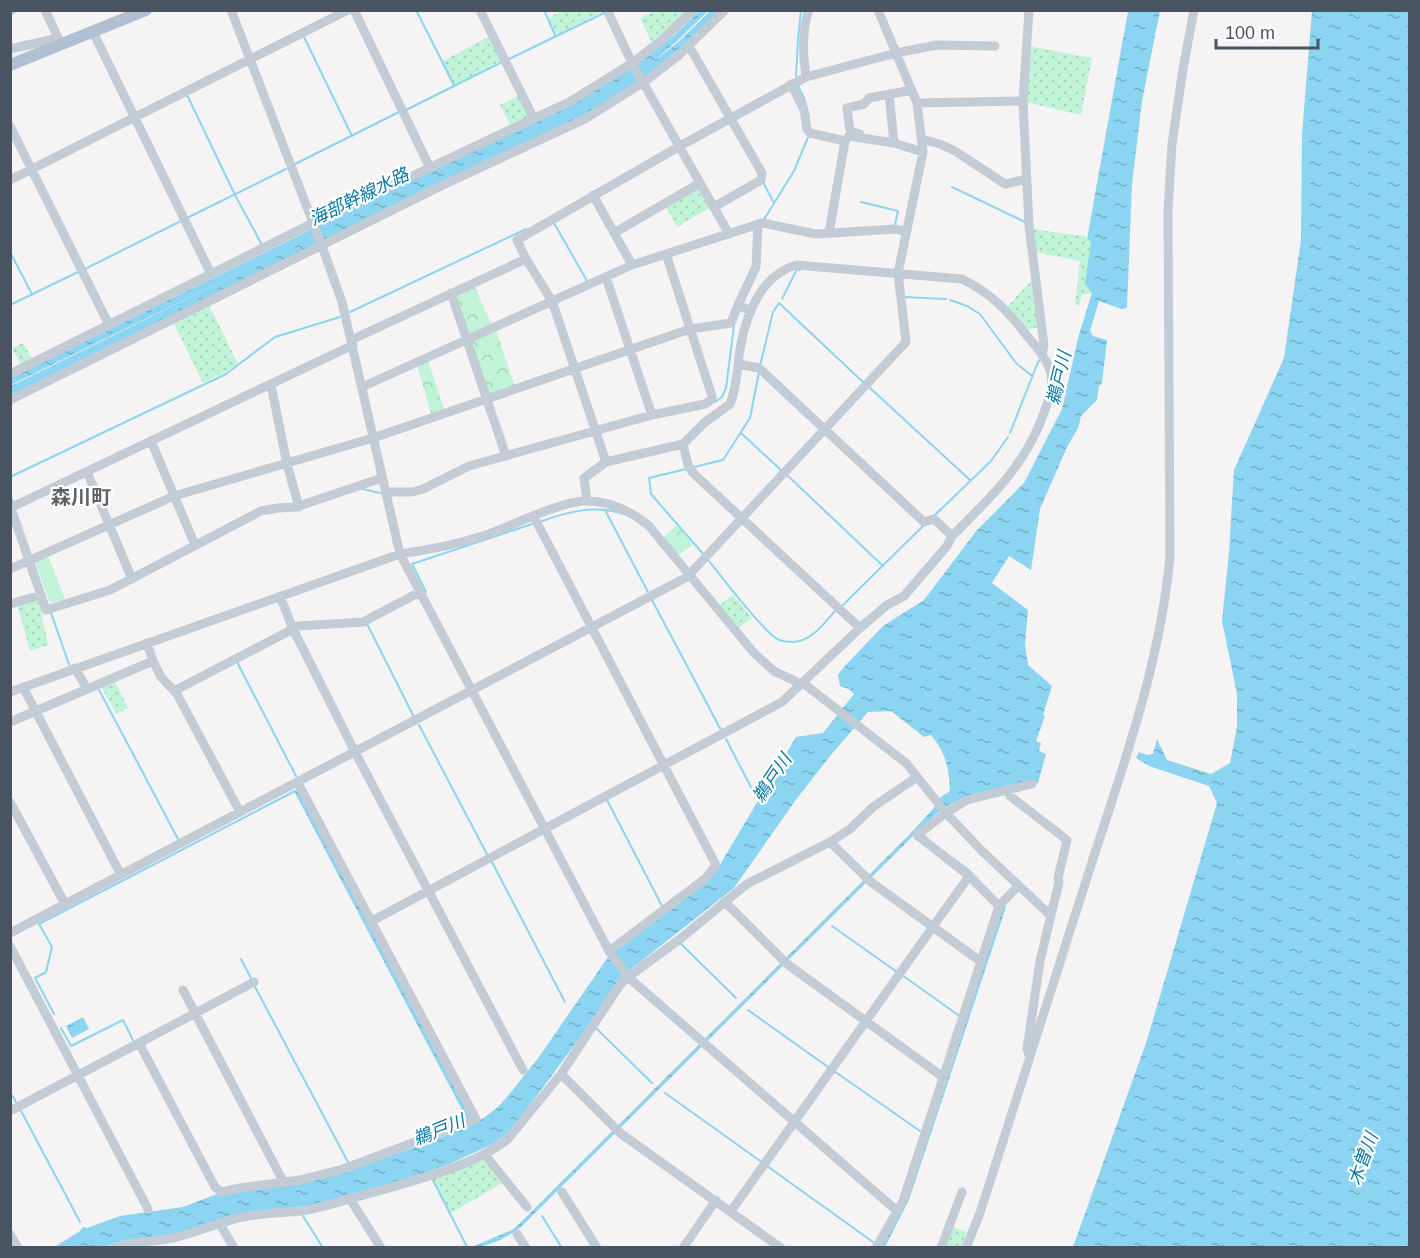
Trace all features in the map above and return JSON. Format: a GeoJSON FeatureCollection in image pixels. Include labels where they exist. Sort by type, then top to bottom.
{"type":"FeatureCollection","features":[{"type":"Feature","properties":{"kind":"main road"},"geometry":{"type":"LineString","coordinates":[[10,65],[63,41],[93,32],[122,15],[146,10]]}},
{"type":"Feature","properties":{"kind":"street"},"geometry":{"type":"LineString","coordinates":[[45,10],[63,41]]}},
{"type":"Feature","properties":{"kind":"street"},"geometry":{"type":"LineString","coordinates":[[231,10],[342,302],[400,554],[609,951],[627,976],[896,1210]]}},
{"type":"Feature","properties":{"kind":"street"},"geometry":{"type":"LineString","coordinates":[[10,180],[348,10]]}},
{"type":"Feature","properties":{"kind":"street"},"geometry":{"type":"LineString","coordinates":[[354,10],[430,168]]}},
{"type":"Feature","properties":{"kind":"street"},"geometry":{"type":"LineString","coordinates":[[480,10],[534,119]]}},
{"type":"Feature","properties":{"kind":"street"},"geometry":{"type":"LineString","coordinates":[[607,10],[633,64],[729,234]]}},
{"type":"Feature","properties":{"kind":"street"},"geometry":{"type":"LineString","coordinates":[[10,374],[313,223],[572,101],[633,64],[693,10]]}},
{"type":"Feature","properties":{"kind":"street"},"geometry":{"type":"LineString","coordinates":[[10,400],[443,185],[585,119],[644,82],[689,46],[724,10]]}},
{"type":"Feature","properties":{"kind":"street"},"geometry":{"type":"LineString","coordinates":[[806,77],[803,57],[804,32],[809,10]]}},
{"type":"Feature","properties":{"kind":"street"},"geometry":{"type":"LineString","coordinates":[[10,933],[298,783],[690,573],[825,430],[906,342],[898,273],[922,152],[921,139],[917,103],[878,10]]}},
{"type":"Feature","properties":{"kind":"street"},"geometry":{"type":"LineString","coordinates":[[1029,10],[1023,101],[1029,226],[1044,345],[1042,354]]}},
{"type":"Feature","properties":{"kind":"street"},"geometry":{"type":"LineString","coordinates":[[966,1248],[980,1213],[1121,772],[1141,702],[1167,590],[1170,556],[1168,210],[1172,144],[1194,10]]}},
{"type":"Feature","properties":{"kind":"street"},"geometry":{"type":"LineString","coordinates":[[93,32],[211,274]]}},
{"type":"Feature","properties":{"kind":"street"},"geometry":{"type":"LineString","coordinates":[[11,48],[54,39],[63,41]]}},
{"type":"Feature","properties":{"kind":"street"},"geometry":{"type":"LineString","coordinates":[[606,462],[552,301],[517,240],[593,195],[806,77],[896,53],[937,45],[994,46]]}},
{"type":"Feature","properties":{"kind":"street"},"geometry":{"type":"LineString","coordinates":[[689,46],[763,177],[714,207]]}},
{"type":"Feature","properties":{"kind":"street"},"geometry":{"type":"LineString","coordinates":[[791,84],[804,110],[808,131],[845,141]]}},
{"type":"Feature","properties":{"kind":"street"},"geometry":{"type":"LineString","coordinates":[[912,90],[869,98],[864,104],[847,108],[850,131],[922,152]]}},
{"type":"Feature","properties":{"kind":"street"},"geometry":{"type":"LineString","coordinates":[[889,94],[892,143]]}},
{"type":"Feature","properties":{"kind":"street"},"geometry":{"type":"LineString","coordinates":[[917,103],[1023,101]]}},
{"type":"Feature","properties":{"kind":"street"},"geometry":{"type":"LineString","coordinates":[[10,126],[109,325]]}},
{"type":"Feature","properties":{"kind":"street"},"geometry":{"type":"LineString","coordinates":[[829,233],[845,141],[849,136],[892,143]]}},
{"type":"Feature","properties":{"kind":"street"},"geometry":{"type":"LineString","coordinates":[[921,139],[954,151],[1005,184],[1027,179]]}},
{"type":"Feature","properties":{"kind":"street"},"geometry":{"type":"LineString","coordinates":[[614,232],[700,183]]}},
{"type":"Feature","properties":{"kind":"street"},"geometry":{"type":"LineString","coordinates":[[593,195],[632,266]]}},
{"type":"Feature","properties":{"kind":"street"},"geometry":{"type":"LineString","coordinates":[[362,387],[632,266],[758,224],[816,234],[896,229],[906,232]]}},
{"type":"Feature","properties":{"kind":"street"},"geometry":{"type":"LineString","coordinates":[[10,569],[174,496],[373,438],[690,329],[731,323],[756,267],[758,224]]}},
{"type":"Feature","properties":{"kind":"street"},"geometry":{"type":"LineString","coordinates":[[385,492],[412,492],[423,489],[469,466],[537,445],[652,415],[705,404],[712,399],[666,255]]}},
{"type":"Feature","properties":{"kind":"street"},"geometry":{"type":"LineString","coordinates":[[382,478],[299,507],[261,511],[102,594],[46,609],[11,508],[271,386],[352,342],[526,259]]}},
{"type":"Feature","properties":{"kind":"street"},"geometry":{"type":"LineString","coordinates":[[370,922],[773,708],[860,628],[887,606],[904,596],[947,546],[952,536],[1003,485],[1036,437],[1052,386],[1047,363],[1005,308],[983,290],[962,279],[796,265],[774,276],[766,284],[751,311],[741,344],[730,404],[704,423],[683,444],[606,462],[584,478],[587,501]]}},
{"type":"Feature","properties":{"kind":"street"},"geometry":{"type":"LineString","coordinates":[[606,277],[652,415]]}},
{"type":"Feature","properties":{"kind":"street"},"geometry":{"type":"LineString","coordinates":[[451,293],[507,456]]}},
{"type":"Feature","properties":{"kind":"street"},"geometry":{"type":"LineString","coordinates":[[738,305],[751,311]]}},
{"type":"Feature","properties":{"kind":"street"},"geometry":{"type":"LineString","coordinates":[[738,364],[759,368],[924,522],[934,519],[952,536]]}},
{"type":"Feature","properties":{"kind":"street"},"geometry":{"type":"LineString","coordinates":[[271,386],[287,464],[299,507]]}},
{"type":"Feature","properties":{"kind":"street"},"geometry":{"type":"LineString","coordinates":[[151,441],[195,545]]}},
{"type":"Feature","properties":{"kind":"street"},"geometry":{"type":"LineString","coordinates":[[683,444],[689,469],[860,628]]}},
{"type":"Feature","properties":{"kind":"street"},"geometry":{"type":"LineString","coordinates":[[87,472],[132,579]]}},
{"type":"Feature","properties":{"kind":"street"},"geometry":{"type":"LineString","coordinates":[[10,692],[400,554],[460,542],[577,502],[609,504],[636,516],[660,538],[759,658],[774,671],[802,683],[906,764],[945,812],[1050,915]]}},
{"type":"Feature","properties":{"kind":"street"},"geometry":{"type":"LineString","coordinates":[[534,517],[716,865],[706,878],[609,951]]}},
{"type":"Feature","properties":{"kind":"street"},"geometry":{"type":"LineString","coordinates":[[174,690],[298,626],[363,622],[420,592]]}},
{"type":"Feature","properties":{"kind":"street"},"geometry":{"type":"LineString","coordinates":[[10,604],[41,595]]}},
{"type":"Feature","properties":{"kind":"street"},"geometry":{"type":"LineString","coordinates":[[280,596],[293,629],[355,752],[523,1070]]}},
{"type":"Feature","properties":{"kind":"street"},"geometry":{"type":"LineString","coordinates":[[147,643],[161,677],[174,690],[240,812]]}},
{"type":"Feature","properties":{"kind":"street"},"geometry":{"type":"LineString","coordinates":[[10,722],[153,661]]}},
{"type":"Feature","properties":{"kind":"street"},"geometry":{"type":"LineString","coordinates":[[75,668],[87,689]]}},
{"type":"Feature","properties":{"kind":"street"},"geometry":{"type":"LineString","coordinates":[[22,687],[121,875]]}},
{"type":"Feature","properties":{"kind":"street"},"geometry":{"type":"LineString","coordinates":[[114,1248],[173,1238],[251,1216],[303,1210],[350,1199],[397,1186],[485,1155],[508,1139],[561,1074],[627,976],[759,877],[830,842],[850,829],[873,807],[917,777]]}},
{"type":"Feature","properties":{"kind":"street"},"geometry":{"type":"LineString","coordinates":[[140,1043],[215,1187],[221,1192],[284,1183],[343,1169],[476,1119],[298,783]]}},
{"type":"Feature","properties":{"kind":"street"},"geometry":{"type":"LineString","coordinates":[[1001,904],[917,835],[945,812],[967,800],[1032,784]]}},
{"type":"Feature","properties":{"kind":"street"},"geometry":{"type":"LineString","coordinates":[[1008,790],[1010,796],[1067,840],[1050,915],[1050,925],[1040,961],[1027,1048],[1030,1057]]}},
{"type":"Feature","properties":{"kind":"street"},"geometry":{"type":"LineString","coordinates":[[10,802],[65,904]]}},
{"type":"Feature","properties":{"kind":"street"},"geometry":{"type":"LineString","coordinates":[[830,842],[868,879],[980,961]]}},
{"type":"Feature","properties":{"kind":"street"},"geometry":{"type":"LineString","coordinates":[[731,1211],[969,876]]}},
{"type":"Feature","properties":{"kind":"street"},"geometry":{"type":"LineString","coordinates":[[876,1248],[903,1201],[980,961],[1001,904],[1018,886]]}},
{"type":"Feature","properties":{"kind":"street"},"geometry":{"type":"LineString","coordinates":[[725,902],[784,962],[943,1077]]}},
{"type":"Feature","properties":{"kind":"street"},"geometry":{"type":"LineString","coordinates":[[10,946],[148,1209]]}},
{"type":"Feature","properties":{"kind":"street"},"geometry":{"type":"LineString","coordinates":[[10,1112],[254,982]]}},
{"type":"Feature","properties":{"kind":"street"},"geometry":{"type":"LineString","coordinates":[[183,990],[284,1183]]}},
{"type":"Feature","properties":{"kind":"street"},"geometry":{"type":"LineString","coordinates":[[561,1074],[617,1130],[781,1248]]}},
{"type":"Feature","properties":{"kind":"street"},"geometry":{"type":"LineString","coordinates":[[485,1155],[527,1207]]}},
{"type":"Feature","properties":{"kind":"street"},"geometry":{"type":"LineString","coordinates":[[562,1192],[597,1248]]}},
{"type":"Feature","properties":{"kind":"street"},"geometry":{"type":"LineString","coordinates":[[941,1248],[962,1192]]}},
{"type":"Feature","properties":{"kind":"street"},"geometry":{"type":"LineString","coordinates":[[350,1199],[381,1248]]}},
{"type":"Feature","properties":{"kind":"street"},"geometry":{"type":"LineString","coordinates":[[683,1248],[716,1200]]}},
{"type":"Feature","properties":{"kind":"street"},"geometry":{"type":"LineString","coordinates":[[220,1224],[234,1248]]}},
{"type":"Feature","properties":{"kind":"street"},"geometry":{"type":"LineString","coordinates":[[10,1234],[18,1248]]}},
{"type":"Feature","properties":{"kind":"street"},"geometry":{"type":"LineString","coordinates":[[517,1234],[526,1248]]}},
{"type":"Feature","properties":{"kind":"green space"},"geometry":{"type":"Polygon","coordinates":[[[562,11],[604,11],[556,35],[548,18],[562,11]]]}},
{"type":"Feature","properties":{"kind":"green space"},"geometry":{"type":"Polygon","coordinates":[[[655,11],[689,11],[653,42],[640,18],[655,11]]]}},
{"type":"Feature","properties":{"kind":"green space"},"geometry":{"type":"Polygon","coordinates":[[[490,36],[502,60],[453,86],[441,62],[490,36]]]}},
{"type":"Feature","properties":{"kind":"green space"},"geometry":{"type":"Polygon","coordinates":[[[1028,46],[1092,58],[1081,115],[1025,102],[1028,46]]]}},
{"type":"Feature","properties":{"kind":"green space"},"geometry":{"type":"Polygon","coordinates":[[[520,95],[530,116],[511,126],[500,105],[520,95]]]}},
{"type":"Feature","properties":{"kind":"green space"},"geometry":{"type":"Polygon","coordinates":[[[697,186],[711,207],[677,227],[665,205],[697,186]]]}},
{"type":"Feature","properties":{"kind":"green space"},"geometry":{"type":"Polygon","coordinates":[[[1031,229],[1084,236],[1091,242],[1089,263],[1092,293],[1082,295],[1079,306],[1075,305],[1080,261],[1034,252],[1031,229]]]}},
{"type":"Feature","properties":{"kind":"green space"},"geometry":{"type":"Polygon","coordinates":[[[1032,280],[1039,327],[1025,330],[1007,307],[1032,280]]]}},
{"type":"Feature","properties":{"kind":"green space"},"geometry":{"type":"Polygon","coordinates":[[[474,286],[492,325],[470,336],[456,294],[474,286]]]}},
{"type":"Feature","properties":{"kind":"green space"},"geometry":{"type":"Polygon","coordinates":[[[209,305],[238,364],[203,383],[173,322],[209,305]]]}},
{"type":"Feature","properties":{"kind":"green space"},"geometry":{"type":"Polygon","coordinates":[[[496,330],[515,387],[490,396],[470,344],[472,340],[496,330]]]}},
{"type":"Feature","properties":{"kind":"green space"},"geometry":{"type":"Polygon","coordinates":[[[23,343],[33,360],[21,365],[12,348],[23,343]]]}},
{"type":"Feature","properties":{"kind":"green space"},"geometry":{"type":"Polygon","coordinates":[[[428,360],[445,412],[432,416],[417,365],[428,360]]]}},
{"type":"Feature","properties":{"kind":"green space"},"geometry":{"type":"Polygon","coordinates":[[[677,525],[693,545],[678,555],[663,537],[677,525]]]}},
{"type":"Feature","properties":{"kind":"green space"},"geometry":{"type":"Polygon","coordinates":[[[48,556],[65,599],[50,603],[35,562],[48,556]]]}},
{"type":"Feature","properties":{"kind":"green space"},"geometry":{"type":"Polygon","coordinates":[[[733,595],[752,618],[737,629],[719,605],[733,595]]]}},
{"type":"Feature","properties":{"kind":"green space"},"geometry":{"type":"Polygon","coordinates":[[[38,597],[44,611],[41,612],[48,645],[30,651],[17,604],[38,597]]]}},
{"type":"Feature","properties":{"kind":"green space"},"geometry":{"type":"Polygon","coordinates":[[[115,682],[128,708],[116,714],[102,688],[115,682]]]}},
{"type":"Feature","properties":{"kind":"green space"},"geometry":{"type":"Polygon","coordinates":[[[483,1159],[502,1183],[450,1214],[430,1178],[483,1159]]]}},
{"type":"Feature","properties":{"kind":"green space"},"geometry":{"type":"Polygon","coordinates":[[[950,1226],[967,1232],[962,1247],[943,1248],[950,1226]]]}},
{"type":"Feature","properties":{"kind":"water"},"geometry":{"type":"Polygon","coordinates":[[[699,11],[708,11],[649,65],[677,43],[710,11],[720,11],[657,70],[584,116],[11,395],[11,386],[255,265],[11,385],[11,378],[435,168],[531,124],[672,37],[699,11]]]}},
{"type":"Feature","properties":{"kind":"water","name":"鵜戸川"},"geometry":{"type":"Polygon","coordinates":[[[1128,11],[1160,11],[1142,101],[1132,184],[1127,308],[1121,309],[1099,301],[1090,331],[1093,336],[1107,340],[1102,383],[1099,386],[1097,400],[1081,416],[1078,428],[1067,447],[1040,509],[1031,570],[1009,556],[992,583],[1028,610],[1025,644],[1028,665],[1052,686],[1036,741],[1041,743],[1039,751],[1046,754],[1038,783],[1015,787],[1012,784],[958,801],[940,811],[920,830],[969,869],[1006,907],[909,1200],[885,1247],[881,1247],[907,1198],[1002,908],[916,833],[521,1227],[498,1241],[472,1247],[512,1230],[518,1225],[909,835],[941,797],[950,791],[946,761],[931,735],[924,737],[891,711],[868,712],[795,801],[734,888],[630,970],[510,1132],[493,1144],[447,1165],[407,1179],[308,1206],[261,1210],[179,1234],[122,1241],[104,1247],[53,1248],[83,1227],[87,1228],[120,1216],[183,1207],[217,1194],[344,1172],[472,1125],[498,1107],[511,1092],[539,1057],[608,957],[715,873],[796,737],[823,733],[854,694],[849,689],[840,686],[838,675],[842,669],[883,626],[924,600],[977,530],[1024,483],[1062,409],[1078,338],[1092,293],[1085,284],[1091,242],[1087,239],[1128,11]]]}},
{"type":"Feature","properties":{"kind":"water","name":"木曽川"},"geometry":{"type":"Polygon","coordinates":[[[1312,11],[1409,11],[1409,1247],[1073,1247],[1147,1040],[1217,803],[1209,786],[1149,766],[1136,758],[1139,752],[1147,755],[1153,754],[1157,739],[1167,760],[1211,774],[1230,763],[1237,727],[1237,694],[1222,621],[1234,470],[1284,358],[1301,240],[1302,134],[1312,11]]]}},
{"type":"Feature","properties":{"kind":"water"},"geometry":{"type":"Polygon","coordinates":[[[297,789],[470,1117],[467,1119],[294,791],[297,789]]]}},
{"type":"Feature","properties":{"kind":"water"},"geometry":{"type":"Polygon","coordinates":[[[83,1017],[89,1029],[72,1038],[66,1026],[83,1017]]]}},
{"type":"Feature","properties":{"kind":"waterway"},"geometry":{"type":"LineString","coordinates":[[416,10],[454,85]]}},
{"type":"Feature","properties":{"kind":"waterway"},"geometry":{"type":"LineString","coordinates":[[544,10],[555,35]]}},
{"type":"Feature","properties":{"kind":"waterway"},"geometry":{"type":"LineString","coordinates":[[796,76],[801,10]]}},
{"type":"Feature","properties":{"kind":"waterway"},"geometry":{"type":"LineString","coordinates":[[509,59],[604,13]]}},
{"type":"Feature","properties":{"kind":"waterway"},"geometry":{"type":"LineString","coordinates":[[304,37],[352,136]]}},
{"type":"Feature","properties":{"kind":"waterway"},"geometry":{"type":"LineString","coordinates":[[406,110],[502,62]]}},
{"type":"Feature","properties":{"kind":"waterway"},"geometry":{"type":"LineString","coordinates":[[798,86],[809,117]]}},
{"type":"Feature","properties":{"kind":"waterway"},"geometry":{"type":"LineString","coordinates":[[187,95],[261,243]]}},
{"type":"Feature","properties":{"kind":"waterway"},"geometry":{"type":"LineString","coordinates":[[295,164],[399,112]]}},
{"type":"Feature","properties":{"kind":"waterway"},"geometry":{"type":"LineString","coordinates":[[763,221],[794,171],[809,135]]}},
{"type":"Feature","properties":{"kind":"waterway"},"geometry":{"type":"LineString","coordinates":[[187,218],[286,169]]}},
{"type":"Feature","properties":{"kind":"waterway"},"geometry":{"type":"LineString","coordinates":[[763,182],[774,203]]}},
{"type":"Feature","properties":{"kind":"waterway"},"geometry":{"type":"LineString","coordinates":[[952,187],[1025,222]]}},
{"type":"Feature","properties":{"kind":"waterway"},"geometry":{"type":"LineString","coordinates":[[861,202],[898,211],[895,225]]}},
{"type":"Feature","properties":{"kind":"waterway"},"geometry":{"type":"LineString","coordinates":[[85,269],[181,221]]}},
{"type":"Feature","properties":{"kind":"waterway"},"geometry":{"type":"LineString","coordinates":[[554,223],[587,281]]}},
{"type":"Feature","properties":{"kind":"waterway"},"geometry":{"type":"LineString","coordinates":[[350,312],[526,229]]}},
{"type":"Feature","properties":{"kind":"waterway"},"geometry":{"type":"LineString","coordinates":[[10,252],[32,294]]}},
{"type":"Feature","properties":{"kind":"waterway"},"geometry":{"type":"LineString","coordinates":[[782,299],[797,269],[800,270]]}},
{"type":"Feature","properties":{"kind":"waterway"},"geometry":{"type":"LineString","coordinates":[[10,305],[78,272]]}},
{"type":"Feature","properties":{"kind":"waterway"},"geometry":{"type":"LineString","coordinates":[[904,297],[946,299]]}},
{"type":"Feature","properties":{"kind":"waterway"},"geometry":{"type":"LineString","coordinates":[[950,300],[980,314],[1016,363],[1033,375]]}},
{"type":"Feature","properties":{"kind":"waterway"},"geometry":{"type":"LineString","coordinates":[[760,366],[773,312],[779,303],[864,383]]}},
{"type":"Feature","properties":{"kind":"waterway"},"geometry":{"type":"LineString","coordinates":[[10,477],[226,374],[275,337],[340,317]]}},
{"type":"Feature","properties":{"kind":"waterway"},"geometry":{"type":"LineString","coordinates":[[715,402],[722,397],[726,388],[734,326]]}},
{"type":"Feature","properties":{"kind":"waterway"},"geometry":{"type":"LineString","coordinates":[[1010,433],[1041,359]]}},
{"type":"Feature","properties":{"kind":"waterway"},"geometry":{"type":"LineString","coordinates":[[694,467],[723,460],[750,418],[759,372]]}},
{"type":"Feature","properties":{"kind":"waterway"},"geometry":{"type":"LineString","coordinates":[[870,388],[970,480]]}},
{"type":"Feature","properties":{"kind":"waterway"},"geometry":{"type":"LineString","coordinates":[[741,433],[782,471]]}},
{"type":"Feature","properties":{"kind":"waterway"},"geometry":{"type":"LineString","coordinates":[[935,515],[991,461],[1008,437]]}},
{"type":"Feature","properties":{"kind":"waterway"},"geometry":{"type":"LineString","coordinates":[[686,469],[649,478],[651,494],[704,555]]}},
{"type":"Feature","properties":{"kind":"waterway"},"geometry":{"type":"LineString","coordinates":[[787,475],[883,566]]}},
{"type":"Feature","properties":{"kind":"waterway"},"geometry":{"type":"LineString","coordinates":[[363,489],[380,493]]}},
{"type":"Feature","properties":{"kind":"waterway"},"geometry":{"type":"LineString","coordinates":[[10,495],[13,502]]}},
{"type":"Feature","properties":{"kind":"waterway"},"geometry":{"type":"LineString","coordinates":[[542,521],[582,510],[613,511],[624,514]]}},
{"type":"Feature","properties":{"kind":"waterway"},"geometry":{"type":"LineString","coordinates":[[605,510],[648,592]]}},
{"type":"Feature","properties":{"kind":"waterway"},"geometry":{"type":"LineString","coordinates":[[426,592],[412,564],[532,524]]}},
{"type":"Feature","properties":{"kind":"waterway"},"geometry":{"type":"LineString","coordinates":[[842,606],[925,524]]}},
{"type":"Feature","properties":{"kind":"waterway"},"geometry":{"type":"LineString","coordinates":[[709,561],[754,616],[779,640],[800,641],[812,635],[836,610]]}},
{"type":"Feature","properties":{"kind":"waterway"},"geometry":{"type":"LineString","coordinates":[[652,600],[721,730]]}},
{"type":"Feature","properties":{"kind":"waterway"},"geometry":{"type":"LineString","coordinates":[[51,613],[70,667]]}},
{"type":"Feature","properties":{"kind":"waterway"},"geometry":{"type":"LineString","coordinates":[[367,624],[413,715]]}},
{"type":"Feature","properties":{"kind":"waterway"},"geometry":{"type":"LineString","coordinates":[[237,662],[296,776]]}},
{"type":"Feature","properties":{"kind":"waterway"},"geometry":{"type":"LineString","coordinates":[[98,688],[178,839]]}},
{"type":"Feature","properties":{"kind":"waterway"},"geometry":{"type":"LineString","coordinates":[[419,725],[488,856]]}},
{"type":"Feature","properties":{"kind":"waterway","name":"鵜戸川"},"geometry":{"type":"LineString","coordinates":[[726,739],[754,793]]}},
{"type":"Feature","properties":{"kind":"waterway"},"geometry":{"type":"LineString","coordinates":[[54,1014],[35,978],[46,972],[52,947],[39,924],[295,791]]}},
{"type":"Feature","properties":{"kind":"waterway"},"geometry":{"type":"LineString","coordinates":[[607,800],[662,906]]}},
{"type":"Feature","properties":{"kind":"waterway"},"geometry":{"type":"LineString","coordinates":[[492,862],[565,1002]]}},
{"type":"Feature","properties":{"kind":"waterway"},"geometry":{"type":"LineString","coordinates":[[832,926],[897,972]]}},
{"type":"Feature","properties":{"kind":"waterway"},"geometry":{"type":"LineString","coordinates":[[680,943],[736,998]]}},
{"type":"Feature","properties":{"kind":"waterway"},"geometry":{"type":"LineString","coordinates":[[241,959],[252,980]]}},
{"type":"Feature","properties":{"kind":"waterway"},"geometry":{"type":"LineString","coordinates":[[902,975],[958,1015]]}},
{"type":"Feature","properties":{"kind":"waterway"},"geometry":{"type":"LineString","coordinates":[[254,985],[348,1162]]}},
{"type":"Feature","properties":{"kind":"waterway"},"geometry":{"type":"LineString","coordinates":[[748,1010],[828,1067]]}},
{"type":"Feature","properties":{"kind":"waterway"},"geometry":{"type":"LineString","coordinates":[[61,1028],[71,1046],[123,1020],[133,1040]]}},
{"type":"Feature","properties":{"kind":"waterway"},"geometry":{"type":"LineString","coordinates":[[596,1028],[652,1083]]}},
{"type":"Feature","properties":{"kind":"waterway"},"geometry":{"type":"LineString","coordinates":[[834,1071],[920,1131]]}},
{"type":"Feature","properties":{"kind":"waterway"},"geometry":{"type":"LineString","coordinates":[[10,1092],[16,1102]]}},
{"type":"Feature","properties":{"kind":"waterway"},"geometry":{"type":"LineString","coordinates":[[665,1093],[763,1163]]}},
{"type":"Feature","properties":{"kind":"waterway"},"geometry":{"type":"LineString","coordinates":[[20,1109],[80,1222]]}},
{"type":"Feature","properties":{"kind":"waterway"},"geometry":{"type":"LineString","coordinates":[[767,1166],[873,1242]]}},
{"type":"Feature","properties":{"kind":"waterway"},"geometry":{"type":"LineString","coordinates":[[433,1180],[466,1245]]}},
{"type":"Feature","properties":{"kind":"waterway"},"geometry":{"type":"LineString","coordinates":[[303,1216],[323,1248]]}},
{"type":"Feature","properties":{"kind":"waterway"},"geometry":{"type":"LineString","coordinates":[[542,1216],[562,1248]]}},
{"type":"Feature","properties":{"kind":"district","name":"森川町"},"geometry":{"type":"Point","coordinates":[81,497]}},
{"type":"Feature","properties":{"kind":"water label","name":"海部幹線水路"},"geometry":{"type":"Point","coordinates":[359,197]}}]}
